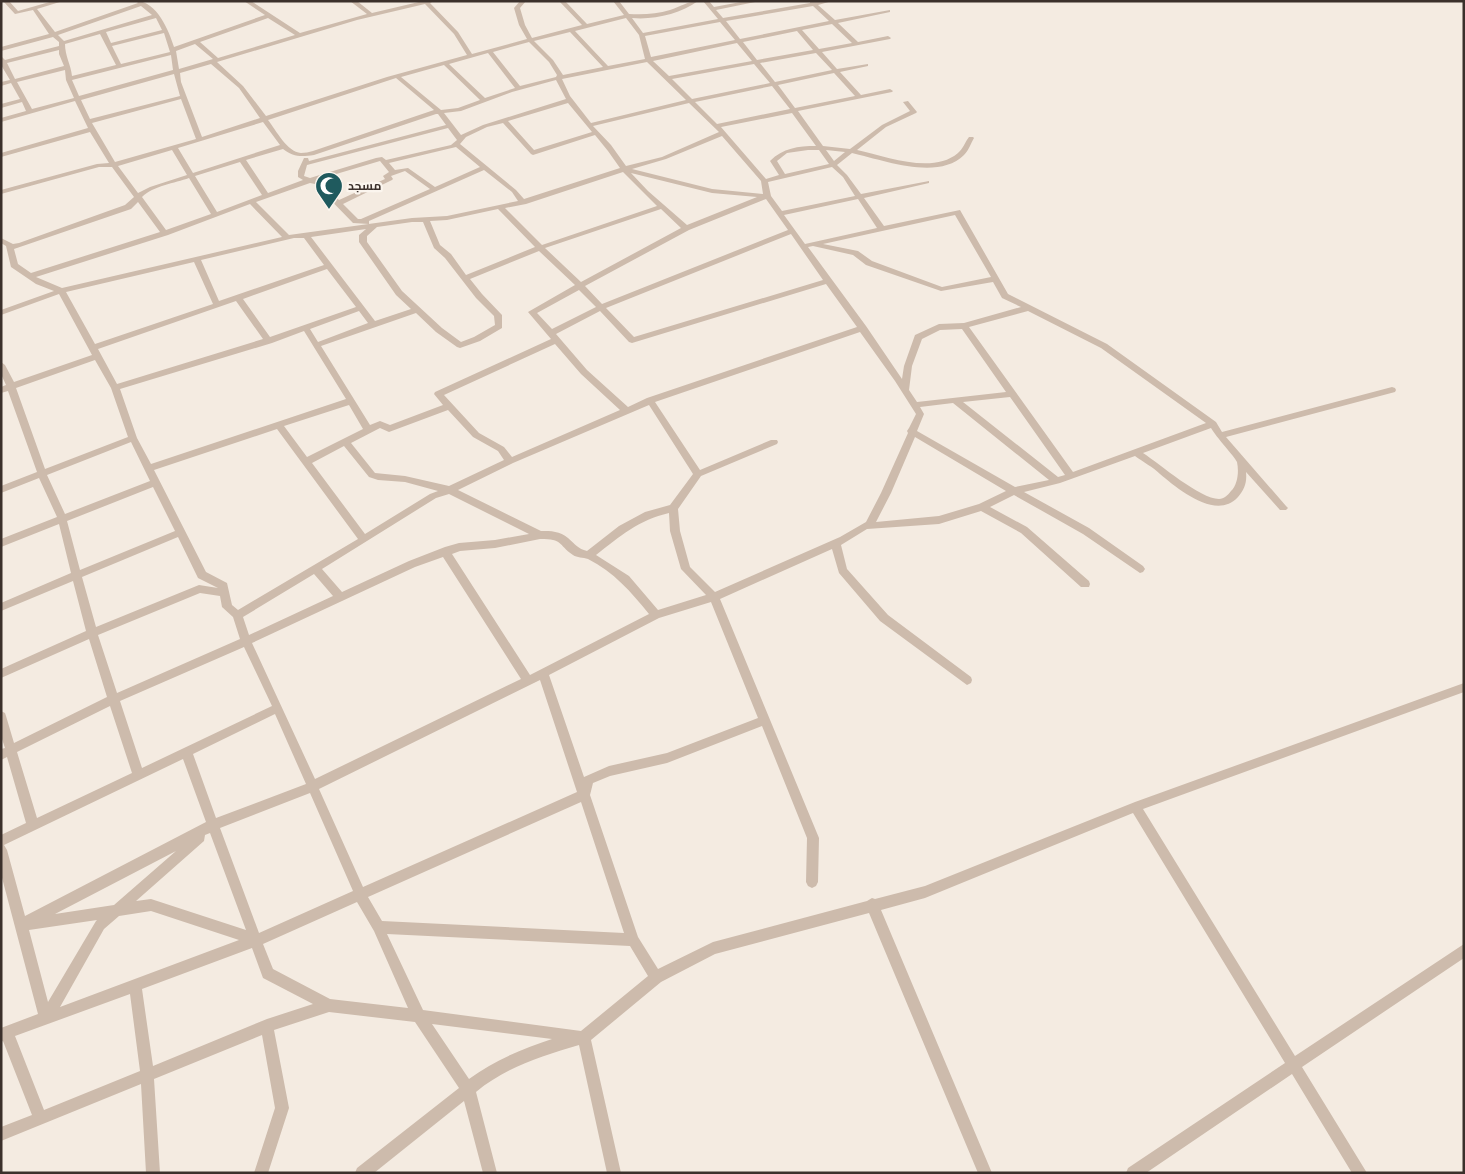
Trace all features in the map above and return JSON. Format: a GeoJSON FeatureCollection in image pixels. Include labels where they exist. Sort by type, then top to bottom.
{"type":"FeatureCollection","features":[{"type":"Feature","properties":{"kind":"street"},"geometry":{"type":"LineString","coordinates":[[6,1],[16,13],[60,1]]}},
{"type":"Feature","properties":{"kind":"street"},"geometry":{"type":"LineString","coordinates":[[247,1],[299,35]]}},
{"type":"Feature","properties":{"kind":"street"},"geometry":{"type":"LineString","coordinates":[[353,1],[371,15]]}},
{"type":"Feature","properties":{"kind":"street"},"geometry":{"type":"LineString","coordinates":[[523,1],[517,8],[522,25],[530,40],[551,61],[560,75],[558,78],[560,87],[624,169],[686,228]]}},
{"type":"Feature","properties":{"kind":"street"},"geometry":{"type":"LineString","coordinates":[[562,1],[586,26]]}},
{"type":"Feature","properties":{"kind":"street"},"geometry":{"type":"LineString","coordinates":[[616,1],[642,35],[648,59],[724,133],[764,181],[767,196],[905,389],[920,414],[911,431],[886,493],[870,524]]}},
{"type":"Feature","properties":{"kind":"street"},"geometry":{"type":"LineString","coordinates":[[1,192],[99,165],[113,165],[200,140],[444,62],[628,16],[635,17],[670,12],[695,1]]}},
{"type":"Feature","properties":{"kind":"street"},"geometry":{"type":"LineString","coordinates":[[706,1],[774,84],[833,165],[845,176],[882,229]]}},
{"type":"Feature","properties":{"kind":"street"},"geometry":{"type":"LineString","coordinates":[[713,9],[757,1]]}},
{"type":"Feature","properties":{"kind":"street"},"geometry":{"type":"LineString","coordinates":[[642,35],[813,2],[829,1]]}},
{"type":"Feature","properties":{"kind":"street"},"geometry":{"type":"LineString","coordinates":[[1,49],[73,28],[140,2],[156,16],[166,31],[173,52],[183,97],[200,140]]}},
{"type":"Feature","properties":{"kind":"street"},"geometry":{"type":"LineString","coordinates":[[1,120],[371,15],[428,2],[456,33],[470,55]]}},
{"type":"Feature","properties":{"kind":"street"},"geometry":{"type":"LineString","coordinates":[[813,2],[858,44]]}},
{"type":"Feature","properties":{"kind":"street"},"geometry":{"type":"LineString","coordinates":[[34,8],[62,45],[62,54],[68,67],[69,79],[92,129],[113,165],[165,233]]}},
{"type":"Feature","properties":{"kind":"street"},"geometry":{"type":"LineString","coordinates":[[197,42],[241,87],[284,146],[292,153],[308,154],[344,144],[434,112],[459,110],[483,100],[558,78],[888,11]]}},
{"type":"Feature","properties":{"kind":"street"},"geometry":{"type":"LineString","coordinates":[[30,112],[2,61],[156,16]]}},
{"type":"Feature","properties":{"kind":"street"},"geometry":{"type":"LineString","coordinates":[[69,79],[173,52],[270,16]]}},
{"type":"Feature","properties":{"kind":"street"},"geometry":{"type":"LineString","coordinates":[[798,29],[859,97]]}},
{"type":"Feature","properties":{"kind":"street"},"geometry":{"type":"LineString","coordinates":[[571,30],[607,68]]}},
{"type":"Feature","properties":{"kind":"street"},"geometry":{"type":"LineString","coordinates":[[102,31],[119,66]]}},
{"type":"Feature","properties":{"kind":"street"},"geometry":{"type":"LineString","coordinates":[[109,45],[166,31]]}},
{"type":"Feature","properties":{"kind":"street"},"geometry":{"type":"LineString","coordinates":[[666,78],[888,38]]}},
{"type":"Feature","properties":{"kind":"street"},"geometry":{"type":"LineString","coordinates":[[489,50],[519,89]]}},
{"type":"Feature","properties":{"kind":"street"},"geometry":{"type":"LineString","coordinates":[[444,62],[483,100]]}},
{"type":"Feature","properties":{"kind":"street"},"geometry":{"type":"LineString","coordinates":[[590,125],[691,101],[866,65]]}},
{"type":"Feature","properties":{"kind":"street"},"geometry":{"type":"LineString","coordinates":[[1,84],[68,67]]}},
{"type":"Feature","properties":{"kind":"street"},"geometry":{"type":"LineString","coordinates":[[397,76],[440,112],[458,142],[523,202]]}},
{"type":"Feature","properties":{"kind":"street"},"geometry":{"type":"LineString","coordinates":[[716,126],[890,91]]}},
{"type":"Feature","properties":{"kind":"street"},"geometry":{"type":"LineString","coordinates":[[88,122],[183,97]]}},
{"type":"Feature","properties":{"kind":"street"},"geometry":{"type":"LineString","coordinates":[[1,106],[24,100]]}},
{"type":"Feature","properties":{"kind":"street"},"geometry":{"type":"LineString","coordinates":[[384,162],[458,142],[464,136],[504,120],[570,100]]}},
{"type":"Feature","properties":{"kind":"street"},"geometry":{"type":"LineString","coordinates":[[764,181],[833,165],[850,150],[884,126],[914,112],[906,102]]}},
{"type":"Feature","properties":{"kind":"street"},"geometry":{"type":"LineString","coordinates":[[504,120],[534,153],[596,133]]}},
{"type":"Feature","properties":{"kind":"street"},"geometry":{"type":"LineString","coordinates":[[304,164],[450,126]]}},
{"type":"Feature","properties":{"kind":"street"},"geometry":{"type":"LineString","coordinates":[[1,154],[92,129]]}},
{"type":"Feature","properties":{"kind":"street"},"geometry":{"type":"LineString","coordinates":[[1,313],[62,291],[288,238],[379,224],[448,218],[523,202],[664,158],[724,133]]}},
{"type":"Feature","properties":{"kind":"street"},"geometry":{"type":"LineString","coordinates":[[784,177],[773,161],[786,151],[850,150],[909,166],[926,166],[953,160],[963,153],[971,138]]}},
{"type":"Feature","properties":{"kind":"street"},"geometry":{"type":"LineString","coordinates":[[9,246],[21,245],[128,207],[138,197],[152,188],[284,146]]}},
{"type":"Feature","properties":{"kind":"street"},"geometry":{"type":"LineString","coordinates":[[174,147],[215,215]]}},
{"type":"Feature","properties":{"kind":"street"},"geometry":{"type":"LineString","coordinates":[[308,154],[301,178],[317,183],[356,221],[379,224]]}},
{"type":"Feature","properties":{"kind":"street"},"geometry":{"type":"LineString","coordinates":[[31,276],[165,233],[266,196],[376,160],[382,159],[393,172]]}},
{"type":"Feature","properties":{"kind":"street"},"geometry":{"type":"LineString","coordinates":[[242,160],[266,196]]}},
{"type":"Feature","properties":{"kind":"street"},"geometry":{"type":"LineString","coordinates":[[361,222],[484,168]]}},
{"type":"Feature","properties":{"kind":"street"},"geometry":{"type":"LineString","coordinates":[[337,204],[390,179],[386,176],[393,172],[406,169],[435,190]]}},
{"type":"Feature","properties":{"kind":"street"},"geometry":{"type":"LineString","coordinates":[[624,169],[712,191],[767,196]]}},
{"type":"Feature","properties":{"kind":"street"},"geometry":{"type":"LineString","coordinates":[[780,214],[927,182]]}},
{"type":"Feature","properties":{"kind":"street"},"geometry":{"type":"LineString","coordinates":[[626,410],[584,372],[532,312],[686,228],[767,196]]}},
{"type":"Feature","properties":{"kind":"street"},"geometry":{"type":"LineString","coordinates":[[252,202],[288,238]]}},
{"type":"Feature","properties":{"kind":"street"},"geometry":{"type":"LineString","coordinates":[[466,278],[539,248],[661,206]]}},
{"type":"Feature","properties":{"kind":"street"},"geometry":{"type":"LineString","coordinates":[[500,207],[539,248],[602,306],[632,340],[829,281]]}},
{"type":"Feature","properties":{"kind":"street"},"geometry":{"type":"LineString","coordinates":[[804,246],[957,212],[1005,296],[1104,346],[1213,424],[1220,436],[1283,508]]}},
{"type":"Feature","properties":{"kind":"street"},"geometry":{"type":"LineString","coordinates":[[379,224],[362,235],[363,242],[399,293],[416,310],[460,345],[477,339],[499,326],[498,315],[479,296],[449,257],[437,246],[424,219]]}},
{"type":"Feature","properties":{"kind":"street"},"geometry":{"type":"LineString","coordinates":[[510,461],[501,449],[476,435],[438,394],[554,336],[602,306],[793,231]]}},
{"type":"Feature","properties":{"kind":"street"},"geometry":{"type":"LineString","coordinates":[[306,236],[373,324]]}},
{"type":"Feature","properties":{"kind":"street"},"geometry":{"type":"LineString","coordinates":[[1,240],[9,246],[14,265],[31,276],[62,291],[115,388],[134,438],[202,575],[223,586],[227,607],[237,615],[246,642],[278,708],[360,894],[378,927],[418,1016],[468,1089],[490,1173]]}},
{"type":"Feature","properties":{"kind":"street"},"geometry":{"type":"LineString","coordinates":[[813,244],[855,253],[869,263],[941,289],[995,280]]}},
{"type":"Feature","properties":{"kind":"street"},"geometry":{"type":"LineString","coordinates":[[197,260],[217,305]]}},
{"type":"Feature","properties":{"kind":"street"},"geometry":{"type":"LineString","coordinates":[[1,390],[217,305],[329,266]]}},
{"type":"Feature","properties":{"kind":"street"},"geometry":{"type":"LineString","coordinates":[[238,298],[269,341]]}},
{"type":"Feature","properties":{"kind":"street"},"geometry":{"type":"LineString","coordinates":[[115,388],[269,341],[360,308]]}},
{"type":"Feature","properties":{"kind":"street"},"geometry":{"type":"LineString","coordinates":[[905,389],[908,366],[918,337],[939,327],[964,326],[1028,308]]}},
{"type":"Feature","properties":{"kind":"street"},"geometry":{"type":"LineString","coordinates":[[317,345],[416,310]]}},
{"type":"Feature","properties":{"kind":"street"},"geometry":{"type":"LineString","coordinates":[[964,326],[1010,394],[1071,476]]}},
{"type":"Feature","properties":{"kind":"street"},"geometry":{"type":"LineString","coordinates":[[306,328],[368,429]]}},
{"type":"Feature","properties":{"kind":"street"},"geometry":{"type":"LineString","coordinates":[[237,615],[364,540],[433,496],[650,400],[862,328]]}},
{"type":"Feature","properties":{"kind":"street"},"geometry":{"type":"LineString","coordinates":[[1,365],[12,386],[42,474],[62,519],[92,633],[138,774]]}},
{"type":"Feature","properties":{"kind":"street"},"geometry":{"type":"LineString","coordinates":[[1220,436],[1392,390]]}},
{"type":"Feature","properties":{"kind":"street"},"geometry":{"type":"LineString","coordinates":[[914,405],[1010,394]]}},
{"type":"Feature","properties":{"kind":"street"},"geometry":{"type":"LineString","coordinates":[[1010,394],[954,400],[1057,481]]}},
{"type":"Feature","properties":{"kind":"street"},"geometry":{"type":"LineString","coordinates":[[650,400],[698,474]]}},
{"type":"Feature","properties":{"kind":"street"},"geometry":{"type":"LineString","coordinates":[[149,468],[350,401]]}},
{"type":"Feature","properties":{"kind":"street"},"geometry":{"type":"LineString","coordinates":[[307,461],[346,443],[380,424],[389,429],[449,406]]}},
{"type":"Feature","properties":{"kind":"street"},"geometry":{"type":"LineString","coordinates":[[21,925],[213,825],[313,786],[528,681],[656,615],[714,597],[836,543],[870,524],[939,520],[982,507],[1014,491],[1057,481],[1213,424]]}},
{"type":"Feature","properties":{"kind":"street"},"geometry":{"type":"LineString","coordinates":[[279,425],[364,540]]}},
{"type":"Feature","properties":{"kind":"street"},"geometry":{"type":"LineString","coordinates":[[911,431],[1086,531],[1140,569]]}},
{"type":"Feature","properties":{"kind":"street"},"geometry":{"type":"LineString","coordinates":[[1,490],[134,438]]}},
{"type":"Feature","properties":{"kind":"street"},"geometry":{"type":"LineString","coordinates":[[774,442],[698,474],[673,508],[674,531],[686,569],[714,597],[813,838],[812,882]]}},
{"type":"Feature","properties":{"kind":"street"},"geometry":{"type":"LineString","coordinates":[[346,443],[372,475],[405,478],[450,490],[540,535]]}},
{"type":"Feature","properties":{"kind":"street"},"geometry":{"type":"LineString","coordinates":[[1135,452],[1163,471],[1173,481],[1208,501],[1222,503],[1231,498],[1240,488],[1242,478],[1241,460]]}},
{"type":"Feature","properties":{"kind":"street"},"geometry":{"type":"LineString","coordinates":[[1,543],[156,482]]}},
{"type":"Feature","properties":{"kind":"street"},"geometry":{"type":"LineString","coordinates":[[982,507],[1024,530],[1085,584]]}},
{"type":"Feature","properties":{"kind":"street"},"geometry":{"type":"LineString","coordinates":[[589,555],[622,529],[648,514],[673,508]]}},
{"type":"Feature","properties":{"kind":"street"},"geometry":{"type":"LineString","coordinates":[[1,607],[181,532]]}},
{"type":"Feature","properties":{"kind":"street"},"geometry":{"type":"LineString","coordinates":[[6,753],[114,700],[246,642],[339,596],[459,546],[495,544],[540,535],[554,535],[563,539],[577,552],[589,555],[625,579],[656,615]]}},
{"type":"Feature","properties":{"kind":"street"},"geometry":{"type":"LineString","coordinates":[[836,543],[842,570],[884,618],[967,680]]}},
{"type":"Feature","properties":{"kind":"street"},"geometry":{"type":"LineString","coordinates":[[445,551],[528,681]]}},
{"type":"Feature","properties":{"kind":"street"},"geometry":{"type":"LineString","coordinates":[[316,569],[339,596]]}},
{"type":"Feature","properties":{"kind":"street"},"geometry":{"type":"LineString","coordinates":[[1,674],[92,633],[199,589],[224,593]]}},
{"type":"Feature","properties":{"kind":"street"},"geometry":{"type":"LineString","coordinates":[[543,673],[634,940],[656,977]]}},
{"type":"Feature","properties":{"kind":"street"},"geometry":{"type":"LineString","coordinates":[[362,1173],[487,1074],[536,1050],[584,1037],[656,977],[713,948],[872,904],[925,892],[1135,807],[1464,687]]}},
{"type":"Feature","properties":{"kind":"street"},"geometry":{"type":"LineString","coordinates":[[1,841],[278,708]]}},
{"type":"Feature","properties":{"kind":"street"},"geometry":{"type":"LineString","coordinates":[[1,716],[6,753],[33,826]]}},
{"type":"Feature","properties":{"kind":"street"},"geometry":{"type":"LineString","coordinates":[[584,795],[588,780],[609,771],[667,758],[765,720]]}},
{"type":"Feature","properties":{"kind":"street"},"geometry":{"type":"LineString","coordinates":[[186,752],[268,973],[329,1005],[584,1037]]}},
{"type":"Feature","properties":{"kind":"street"},"geometry":{"type":"LineString","coordinates":[[40,1118],[4,1034],[257,940],[584,795]]}},
{"type":"Feature","properties":{"kind":"street"},"geometry":{"type":"LineString","coordinates":[[1135,807],[1360,1173]]}},
{"type":"Feature","properties":{"kind":"street"},"geometry":{"type":"LineString","coordinates":[[46,1018],[100,925],[213,825]]}},
{"type":"Feature","properties":{"kind":"street"},"geometry":{"type":"LineString","coordinates":[[1,850],[46,1018]]}},
{"type":"Feature","properties":{"kind":"street"},"geometry":{"type":"LineString","coordinates":[[872,904],[985,1173]]}},
{"type":"Feature","properties":{"kind":"street"},"geometry":{"type":"LineString","coordinates":[[21,925],[151,905],[257,940]]}},
{"type":"Feature","properties":{"kind":"street"},"geometry":{"type":"LineString","coordinates":[[378,927],[634,940]]}},
{"type":"Feature","properties":{"kind":"street"},"geometry":{"type":"LineString","coordinates":[[1133,1173],[1464,950]]}},
{"type":"Feature","properties":{"kind":"street"},"geometry":{"type":"LineString","coordinates":[[135,985],[147,1075],[153,1173]]}},
{"type":"Feature","properties":{"kind":"street"},"geometry":{"type":"LineString","coordinates":[[1,1134],[267,1026],[329,1005]]}},
{"type":"Feature","properties":{"kind":"street"},"geometry":{"type":"LineString","coordinates":[[261,1173],[282,1108],[267,1026]]}},
{"type":"Feature","properties":{"kind":"street"},"geometry":{"type":"LineString","coordinates":[[584,1037],[614,1173]]}},
{"type":"Feature","properties":{"kind":"place","name":"مسجد"},"geometry":{"type":"Point","coordinates":[329,210]}}]}
